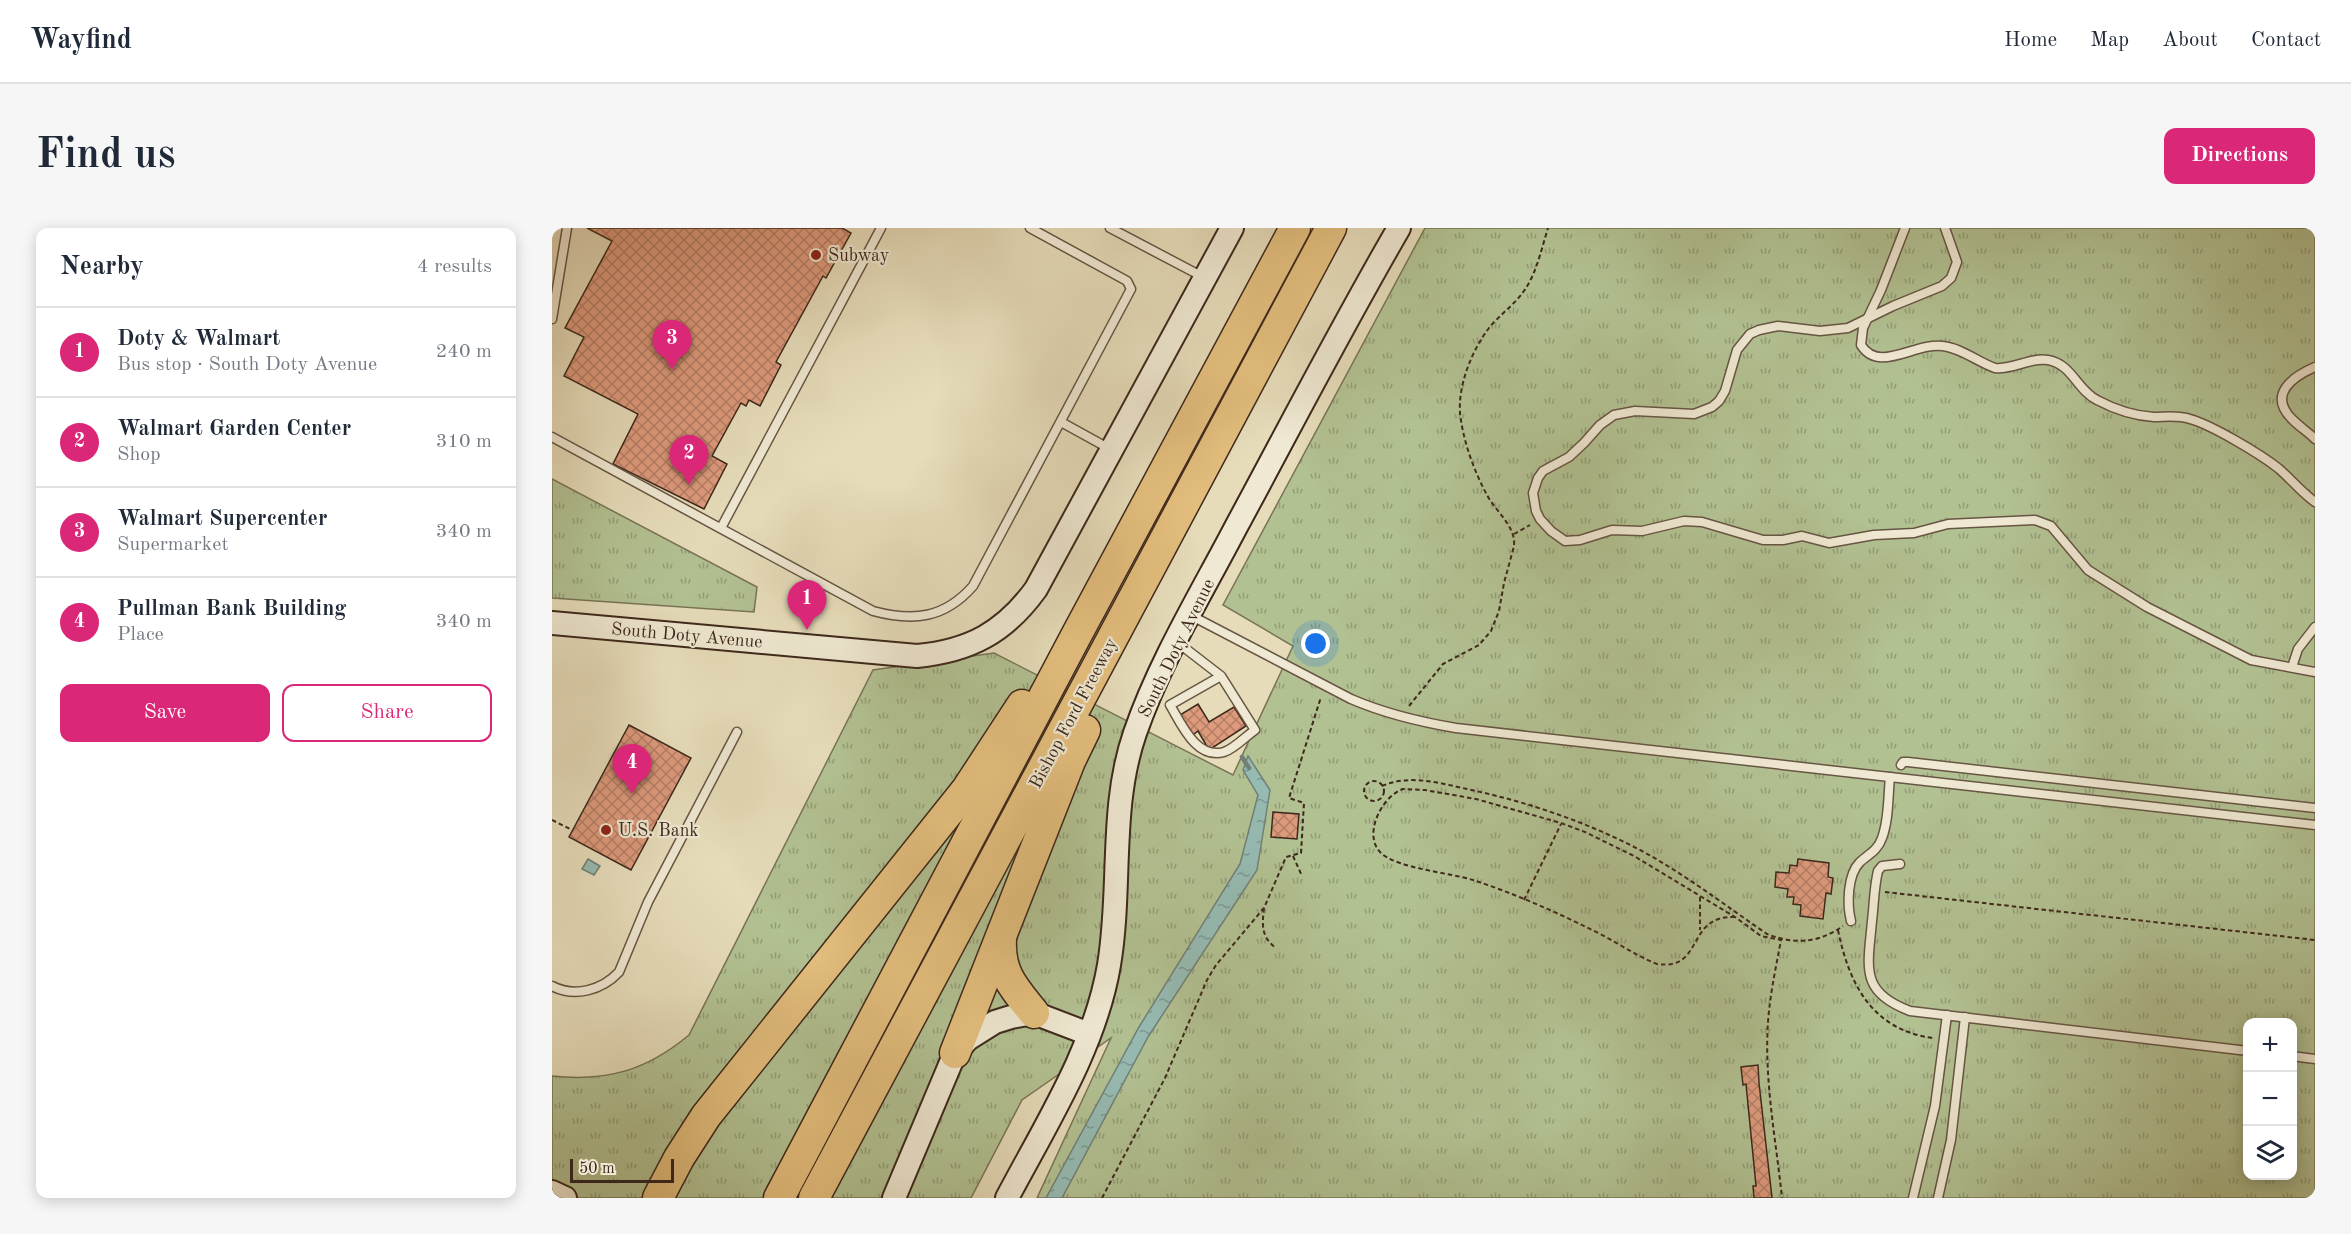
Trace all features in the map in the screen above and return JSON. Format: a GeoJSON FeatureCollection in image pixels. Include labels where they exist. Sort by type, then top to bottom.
{"type":"FeatureCollection","features":[{"type":"Feature","properties":{"kind":"highway","name":"Bishop Ford Freeway"},"geometry":{"type":"LineString","coordinates":[[779,1198],[1295,228]]}},
{"type":"Feature","properties":{"kind":"highway","name":"Bishop Ford Freeway"},"geometry":{"type":"LineString","coordinates":[[814,1198],[1331,228]]}},
{"type":"Feature","properties":{"kind":"highway"},"geometry":{"type":"LineString","coordinates":[[955,1053],[1070,761],[1114,666],[1154,559]]}},
{"type":"Feature","properties":{"kind":"highway"},"geometry":{"type":"LineString","coordinates":[[658,1198],[679,1158],[706,1116],[967,789],[1043,671],[1077,634]]}},
{"type":"Feature","properties":{"kind":"highway"},"geometry":{"type":"LineString","coordinates":[[1001,936],[1000,956],[1004,971],[1034,1013]]}},
{"type":"Feature","properties":{"kind":"street","name":"South Doty Avenue"},"geometry":{"type":"LineString","coordinates":[[552,623],[917,656],[954,650],[972,644],[993,632],[1014,617],[1036,589],[1232,228]]}},
{"type":"Feature","properties":{"kind":"street","name":"South Doty Avenue"},"geometry":{"type":"LineString","coordinates":[[1007,1198],[1074,1071],[1099,1007],[1109,967],[1114,925],[1117,830],[1127,763],[1135,733],[1157,680],[1190,615],[1352,308],[1399,228]]}},
{"type":"Feature","properties":{"kind":"street"},"geometry":{"type":"LineString","coordinates":[[894,1198],[955,1053],[968,1039],[995,1022],[1034,1013],[1089,1034]]}},
{"type":"Feature","properties":{"kind":"street"},"geometry":{"type":"LineString","coordinates":[[552,1192],[565,1198]]}},
{"type":"Feature","properties":{"kind":"lane"},"geometry":{"type":"LineString","coordinates":[[552,319],[567,228]]}},
{"type":"Feature","properties":{"kind":"lane"},"geometry":{"type":"LineString","coordinates":[[721,528],[881,228]]}},
{"type":"Feature","properties":{"kind":"lane"},"geometry":{"type":"LineString","coordinates":[[552,437],[873,611],[911,617],[942,611],[962,600],[973,586],[1130,292],[1127,281],[1030,228]]}},
{"type":"Feature","properties":{"kind":"lane"},"geometry":{"type":"LineString","coordinates":[[1110,228],[1206,278]]}},
{"type":"Feature","properties":{"kind":"lane"},"geometry":{"type":"LineString","coordinates":[[1905,228],[1881,291],[1863,328],[1862,345],[1865,351],[1875,357],[1888,358],[1933,345],[1947,346],[1995,368],[2003,369],[2042,360],[2058,363],[2065,367],[2086,392],[2111,406],[2140,415],[2187,417],[2206,425],[2278,469],[2315,502]]}},
{"type":"Feature","properties":{"kind":"lane"},"geometry":{"type":"LineString","coordinates":[[1945,228],[1957,262],[1951,278],[1942,286],[1848,328],[1834,330],[1778,326],[1750,334],[1737,350],[1725,391],[1712,407],[1703,412],[1688,415],[1635,411],[1614,415],[1607,419],[1576,451],[1543,471],[1533,493],[1540,519],[1559,537],[1572,542],[1612,530],[1642,531],[1683,521],[1702,522],[1763,540],[1783,540],[1802,536],[1829,543],[1846,542],[1874,535],[1914,533],[1948,524],[2035,520],[2051,526],[2088,570],[2147,608],[2251,660],[2315,672]]}},
{"type":"Feature","properties":{"kind":"lane"},"geometry":{"type":"LineString","coordinates":[[2315,367],[2289,381],[2283,394],[2283,401],[2293,420],[2315,439]]}},
{"type":"Feature","properties":{"kind":"lane"},"geometry":{"type":"LineString","coordinates":[[1061,422],[1111,449]]}},
{"type":"Feature","properties":{"kind":"lane"},"geometry":{"type":"LineString","coordinates":[[1190,615],[1372,708],[1456,728],[2315,825]]}},
{"type":"Feature","properties":{"kind":"lane"},"geometry":{"type":"LineString","coordinates":[[2292,667],[2298,649],[2315,627]]}},
{"type":"Feature","properties":{"kind":"lane"},"geometry":{"type":"LineString","coordinates":[[1176,642],[1221,676],[1256,730],[1224,752],[1210,752],[1201,749],[1191,739],[1170,705],[1221,676]]}},
{"type":"Feature","properties":{"kind":"lane"},"geometry":{"type":"LineString","coordinates":[[552,986],[567,991],[589,990],[611,981],[619,972],[648,902],[736,732]]}},
{"type":"Feature","properties":{"kind":"lane"},"geometry":{"type":"LineString","coordinates":[[1901,765],[1903,762],[1908,762],[2315,808]]}},
{"type":"Feature","properties":{"kind":"lane"},"geometry":{"type":"LineString","coordinates":[[1851,921],[1849,904],[1854,870],[1881,841],[1885,830],[1890,777]]}},
{"type":"Feature","properties":{"kind":"lane"},"geometry":{"type":"LineString","coordinates":[[1900,864],[1882,866],[1876,876],[1868,962],[1869,974],[1876,990],[1890,1003],[1910,1011],[2243,1051]]}},
{"type":"Feature","properties":{"kind":"lane"},"geometry":{"type":"LineString","coordinates":[[1913,1198],[1935,1106],[1947,1015]]}},
{"type":"Feature","properties":{"kind":"lane"},"geometry":{"type":"LineString","coordinates":[[1938,1198],[1951,1140],[1965,1017]]}},
{"type":"Feature","properties":{"kind":"lane"},"geometry":{"type":"LineString","coordinates":[[2297,1057],[2315,1059]]}},
{"type":"Feature","properties":{"kind":"path"},"geometry":{"type":"LineString","coordinates":[[1398,716],[1443,664],[1479,645],[1491,631],[1499,611],[1503,583],[1514,546],[1514,534],[1491,502],[1474,468],[1463,428],[1460,400],[1469,367],[1481,341],[1489,328],[1527,287],[1548,228]]}},
{"type":"Feature","properties":{"kind":"path"},"geometry":{"type":"LineString","coordinates":[[1514,534],[1540,519]]}},
{"type":"Feature","properties":{"kind":"path"},"geometry":{"type":"LineString","coordinates":[[1102,1198],[1165,1078],[1207,980],[1216,965],[1264,908],[1286,857],[1301,853],[1304,803],[1289,798],[1325,686]]}},
{"type":"Feature","properties":{"kind":"path"},"geometry":{"type":"LineString","coordinates":[[1382,786],[1406,779],[1424,780],[1495,795],[1575,820],[1644,852],[1767,934],[1781,940]]}},
{"type":"Feature","properties":{"kind":"path"},"geometry":{"type":"LineString","coordinates":[[1371,781],[1376,781],[1382,786],[1384,793],[1378,800],[1370,800],[1364,794],[1365,786],[1371,781]]}},
{"type":"Feature","properties":{"kind":"path"},"geometry":{"type":"LineString","coordinates":[[1699,896],[1702,916],[1700,933],[1694,948],[1684,958],[1673,963],[1657,964],[1591,929],[1524,900],[1471,880],[1397,862],[1386,857],[1378,850],[1374,831],[1377,818],[1394,794],[1403,789],[1412,788],[1476,799],[1561,823],[1634,856],[1735,917],[1761,936],[1799,942],[1823,938],[1851,921]]}},
{"type":"Feature","properties":{"kind":"path"},"geometry":{"type":"LineString","coordinates":[[552,820],[572,830]]}},
{"type":"Feature","properties":{"kind":"path"},"geometry":{"type":"LineString","coordinates":[[1524,900],[1561,823]]}},
{"type":"Feature","properties":{"kind":"path"},"geometry":{"type":"LineString","coordinates":[[1293,855],[1302,876]]}},
{"type":"Feature","properties":{"kind":"path"},"geometry":{"type":"LineString","coordinates":[[1875,891],[2315,940]]}},
{"type":"Feature","properties":{"kind":"path"},"geometry":{"type":"LineString","coordinates":[[1264,908],[1263,932],[1268,942],[1276,948]]}},
{"type":"Feature","properties":{"kind":"path"},"geometry":{"type":"LineString","coordinates":[[1700,933],[1707,924],[1715,920],[1735,917]]}},
{"type":"Feature","properties":{"kind":"path"},"geometry":{"type":"LineString","coordinates":[[1781,940],[1770,1001],[1768,1045],[1771,1098],[1782,1198]]}},
{"type":"Feature","properties":{"kind":"green space"},"geometry":{"type":"Polygon","coordinates":[[[1425,228],[2315,228],[2315,1198],[1037,1198],[1111,1038],[1022,1100],[971,1198],[552,1198],[552,1076],[591,1077],[625,1071],[658,1057],[689,1035],[873,670],[994,653],[1233,775],[1293,646],[1223,605],[1425,228]]]}},
{"type":"Feature","properties":{"kind":"green space"},"geometry":{"type":"Polygon","coordinates":[[[552,479],[757,587],[754,612],[552,598],[552,479]]]}},
{"type":"Feature","properties":{"kind":"water"},"geometry":{"type":"Polygon","coordinates":[[[1248,756],[1270,790],[1257,870],[1148,1037],[1062,1198],[1046,1198],[1139,1027],[1240,864],[1258,795],[1243,770],[1248,756]]]}},
{"type":"Feature","properties":{"kind":"water"},"geometry":{"type":"Polygon","coordinates":[[[588,859],[600,866],[594,875],[582,869],[588,859]]]}},
{"type":"Feature","properties":{"kind":"building"},"geometry":{"type":"Polygon","coordinates":[[[587,228],[842,228],[851,233],[826,278],[823,276],[776,362],[781,365],[760,406],[749,400],[746,406],[741,403],[712,456],[727,464],[704,509],[613,464],[638,414],[564,376],[584,337],[565,328],[612,241],[587,228]]]}},
{"type":"Feature","properties":{"kind":"building"},"geometry":{"type":"Polygon","coordinates":[[[1198,704],[1209,722],[1234,707],[1246,726],[1209,750],[1198,731],[1193,735],[1180,715],[1198,704]]]}},
{"type":"Feature","properties":{"kind":"building"},"geometry":{"type":"Polygon","coordinates":[[[629,725],[691,758],[631,870],[569,837],[629,725]]]}},
{"type":"Feature","properties":{"kind":"building"},"geometry":{"type":"Polygon","coordinates":[[[1273,812],[1299,814],[1297,839],[1271,837],[1273,812]]]}},
{"type":"Feature","properties":{"kind":"building"},"geometry":{"type":"Polygon","coordinates":[[[1798,859],[1829,863],[1828,877],[1833,878],[1831,894],[1826,893],[1823,919],[1800,916],[1801,905],[1793,904],[1794,897],[1787,897],[1788,889],[1775,887],[1776,872],[1789,873],[1790,865],[1797,866],[1798,859]]]}},
{"type":"Feature","properties":{"kind":"building"},"geometry":{"type":"Polygon","coordinates":[[[1758,1065],[1772,1198],[1754,1198],[1753,1186],[1756,1186],[1746,1084],[1743,1085],[1741,1067],[1758,1065]]]}},
{"type":"Feature","properties":{"kind":"waterway"},"geometry":{"type":"LineString","coordinates":[[1242,757],[1249,768]]}},
{"type":"Feature","properties":{"kind":"place","name":"Subway"},"geometry":{"type":"Point","coordinates":[816,255]}},
{"type":"Feature","properties":{"kind":"place","name":"Walmart Supercenter"},"geometry":{"type":"Point","coordinates":[672,370]}},
{"type":"Feature","properties":{"kind":"place","name":"Walmart Garden Center"},"geometry":{"type":"Point","coordinates":[689,485]}},
{"type":"Feature","properties":{"kind":"place","name":"Doty & Walmart"},"geometry":{"type":"Point","coordinates":[807,630]}},
{"type":"Feature","properties":{"kind":"place","name":"Pullman Bank Building"},"geometry":{"type":"Point","coordinates":[632,794]}},
{"type":"Feature","properties":{"kind":"place","name":"U.S. Bank"},"geometry":{"type":"Point","coordinates":[606,830]}}]}
